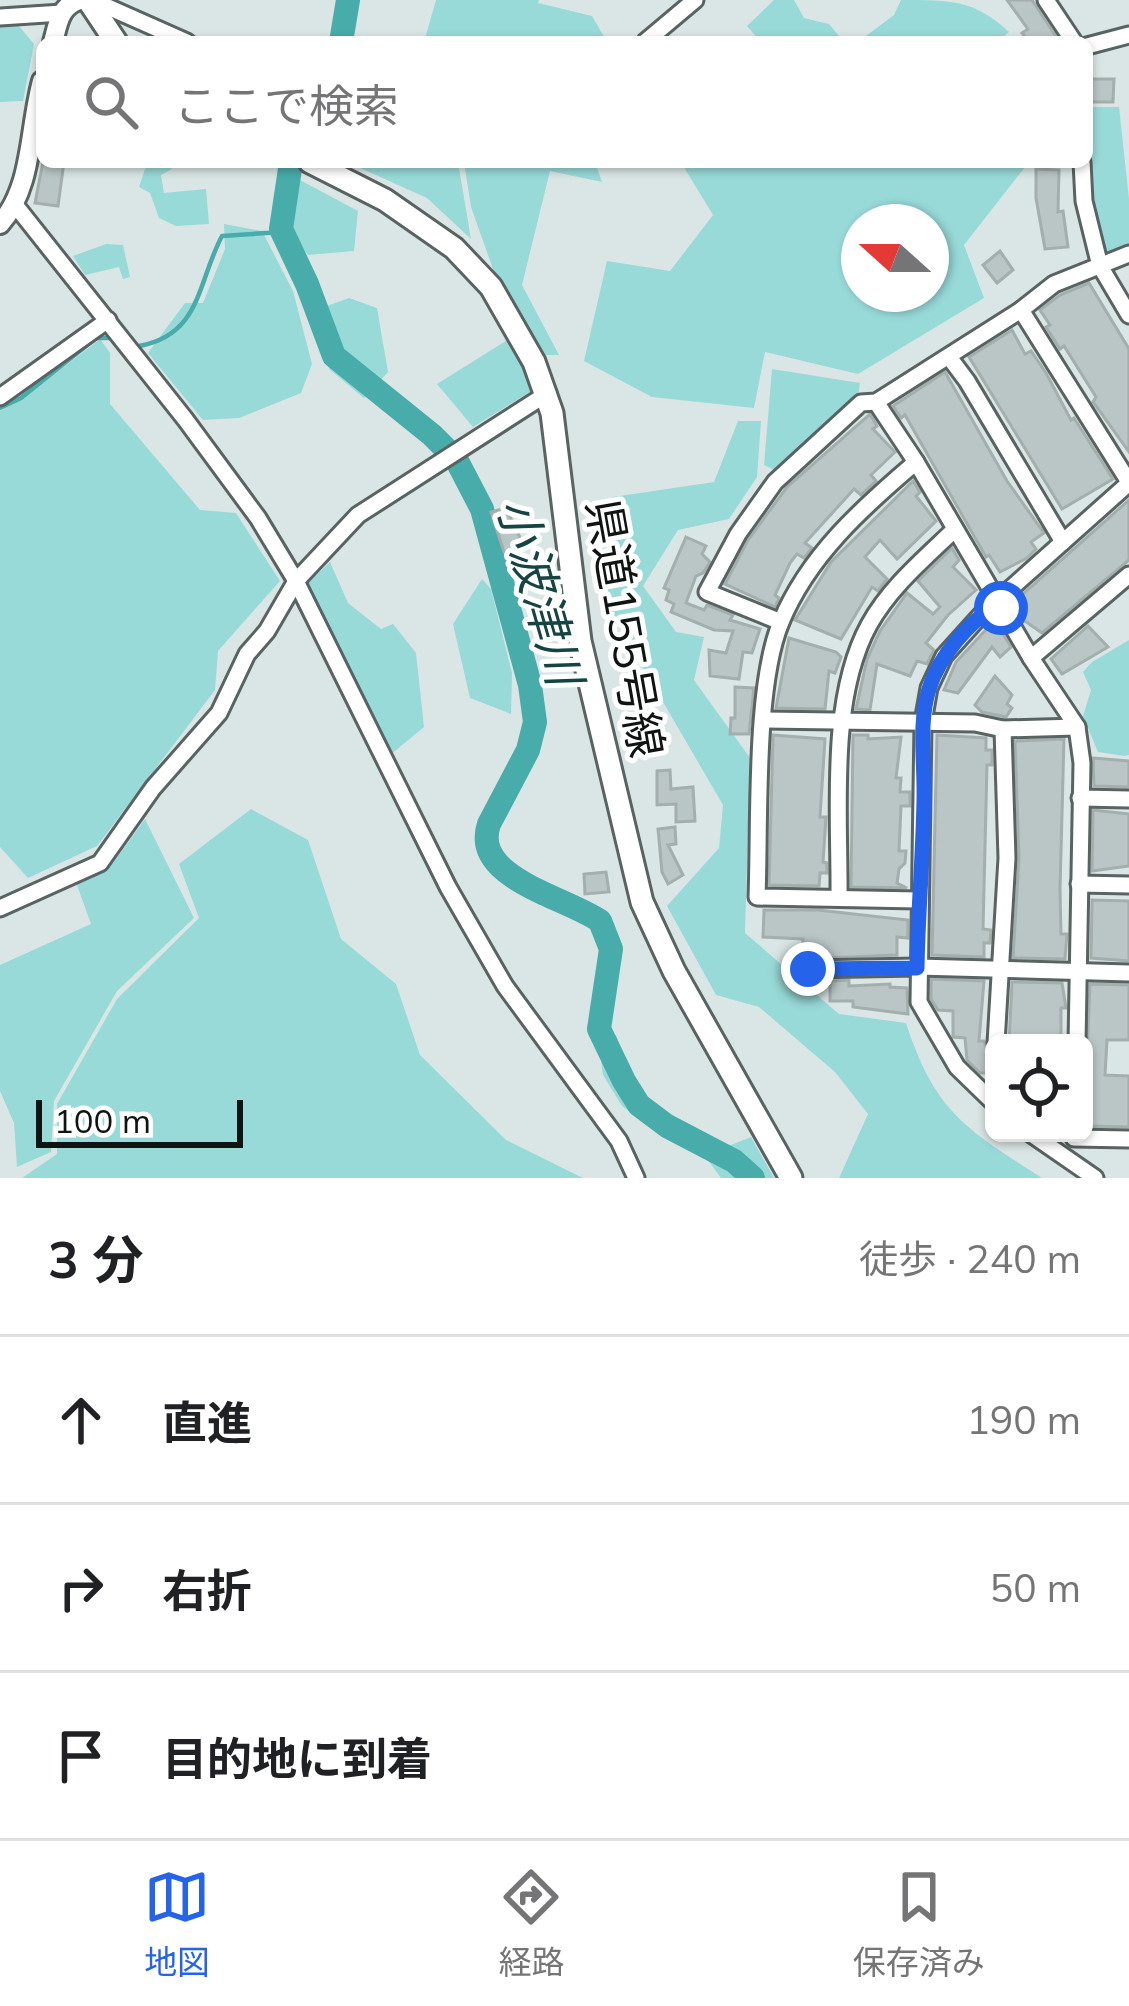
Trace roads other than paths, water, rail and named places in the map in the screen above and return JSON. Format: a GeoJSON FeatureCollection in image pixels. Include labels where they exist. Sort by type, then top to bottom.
{"type":"FeatureCollection","features":[{"type":"Feature","properties":{"kind":"main road"},"geometry":{"type":"LineString","coordinates":[[86,0],[112,36]]}},
{"type":"Feature","properties":{"kind":"main road","name":"県道155号線"},"geometry":{"type":"LineString","coordinates":[[321,168],[420,222],[473,266],[521,335],[548,394],[580,641],[642,902],[674,971],[791,1178]]}},
{"type":"Feature","properties":{"kind":"street"},"geometry":{"type":"LineString","coordinates":[[55,36],[68,4],[86,0],[173,36]]}},
{"type":"Feature","properties":{"kind":"street"},"geometry":{"type":"LineString","coordinates":[[652,36],[695,0]]}},
{"type":"Feature","properties":{"kind":"street"},"geometry":{"type":"LineString","coordinates":[[1046,0],[1070,36]]}},
{"type":"Feature","properties":{"kind":"street"},"geometry":{"type":"LineString","coordinates":[[0,17],[62,13]]}},
{"type":"Feature","properties":{"kind":"street"},"geometry":{"type":"LineString","coordinates":[[1093,44],[1129,35]]}},
{"type":"Feature","properties":{"kind":"street"},"geometry":{"type":"LineString","coordinates":[[0,224],[16,206],[36,110]]}},
{"type":"Feature","properties":{"kind":"street"},"geometry":{"type":"LineString","coordinates":[[1082,168],[1084,202],[1100,266],[1129,315]]}},
{"type":"Feature","properties":{"kind":"street"},"geometry":{"type":"LineString","coordinates":[[16,206],[258,518],[296,581],[448,887],[505,986],[619,1141],[636,1178]]}},
{"type":"Feature","properties":{"kind":"street"},"geometry":{"type":"LineString","coordinates":[[781,622],[707,592],[738,534],[775,482],[861,403],[876,402],[949,357],[1054,284],[1129,254]]}},
{"type":"Feature","properties":{"kind":"street"},"geometry":{"type":"LineString","coordinates":[[985,1094],[957,1067],[919,1001],[923,722],[929,688],[944,656],[981,615],[1129,483],[1021,310]]}},
{"type":"Feature","properties":{"kind":"street"},"geometry":{"type":"LineString","coordinates":[[0,397],[108,320]]}},
{"type":"Feature","properties":{"kind":"street"},"geometry":{"type":"LineString","coordinates":[[949,357],[1063,542]]}},
{"type":"Feature","properties":{"kind":"street"},"geometry":{"type":"LineString","coordinates":[[0,908],[100,863],[153,788],[219,713],[247,653],[267,632],[296,581],[358,515],[548,394]]}},
{"type":"Feature","properties":{"kind":"street"},"geometry":{"type":"LineString","coordinates":[[876,402],[1077,727],[1081,744],[1077,1034]]}},
{"type":"Feature","properties":{"kind":"street"},"geometry":{"type":"LineString","coordinates":[[916,462],[865,505],[812,566],[781,622],[768,663],[757,897],[918,900]]}},
{"type":"Feature","properties":{"kind":"street"},"geometry":{"type":"LineString","coordinates":[[839,898],[842,721],[851,669],[868,626],[897,584],[955,529]]}},
{"type":"Feature","properties":{"kind":"street"},"geometry":{"type":"LineString","coordinates":[[1031,658],[1129,574]]}},
{"type":"Feature","properties":{"kind":"street"},"geometry":{"type":"LineString","coordinates":[[765,720],[975,723],[1003,729],[1077,727]]}},
{"type":"Feature","properties":{"kind":"street"},"geometry":{"type":"LineString","coordinates":[[996,1034],[1006,858],[1003,729]]}},
{"type":"Feature","properties":{"kind":"street"},"geometry":{"type":"LineString","coordinates":[[1080,798],[1129,799]]}},
{"type":"Feature","properties":{"kind":"street"},"geometry":{"type":"LineString","coordinates":[[1078,884],[1129,885]]}},
{"type":"Feature","properties":{"kind":"street"},"geometry":{"type":"LineString","coordinates":[[808,969],[1129,974]]}},
{"type":"Feature","properties":{"kind":"street"},"geometry":{"type":"LineString","coordinates":[[1093,1137],[1129,1139]]}},
{"type":"Feature","properties":{"kind":"street"},"geometry":{"type":"LineString","coordinates":[[1042,1142],[1095,1178]]}},
{"type":"Feature","properties":{"kind":"street"},"geometry":{"type":"LineString","coordinates":[[1062,1158],[1071,1142]]}},
{"type":"Feature","properties":{"kind":"waterway","name":"小波津川"},"geometry":{"type":"LineString","coordinates":[[342,36],[348,0]]}},
{"type":"Feature","properties":{"kind":"waterway","name":"小波津川"},"geometry":{"type":"LineString","coordinates":[[290,168],[281,229],[334,356],[456,459],[482,509],[530,685],[535,722],[528,750],[489,824],[487,843],[506,872],[600,921],[611,949],[599,1029],[639,1105],[667,1126],[734,1161],[753,1178]]}},
{"type":"Feature","properties":{"kind":"waterway"},"geometry":{"type":"LineString","coordinates":[[139,346],[175,331],[186,319],[222,236],[282,232]]}},
{"type":"Feature","properties":{"kind":"waterway"},"geometry":{"type":"LineString","coordinates":[[0,408],[21,398],[96,338],[110,338]]}}]}
